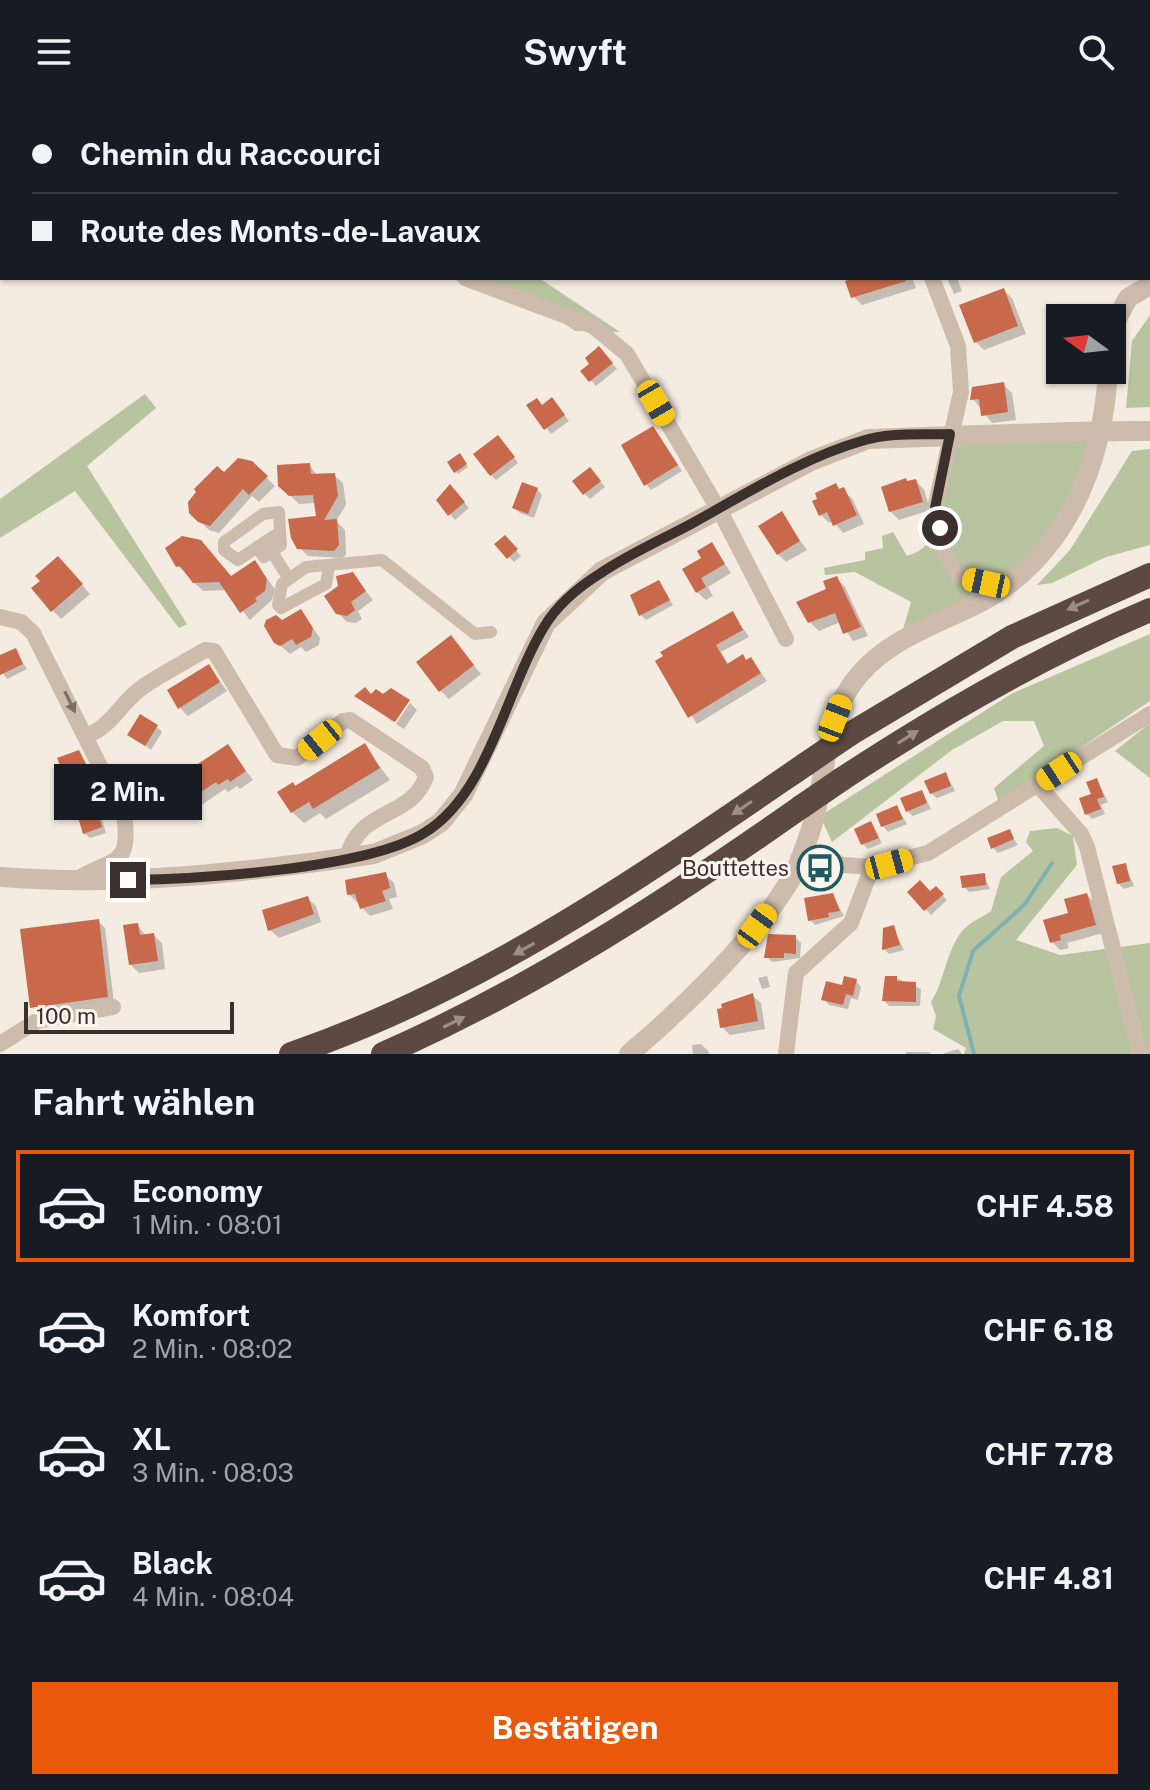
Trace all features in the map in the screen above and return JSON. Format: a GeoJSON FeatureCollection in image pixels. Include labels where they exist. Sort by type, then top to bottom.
{"type":"FeatureCollection","features":[{"type":"Feature","properties":{"kind":"highway"},"geometry":{"type":"LineString","coordinates":[[291,1054],[400,1011],[540,940],[850,734],[1012,637],[1150,575]]}},
{"type":"Feature","properties":{"kind":"highway"},"geometry":{"type":"LineString","coordinates":[[383,1054],[487,1006],[587,950],[842,779],[984,690],[1093,634],[1150,610]]}},
{"type":"Feature","properties":{"kind":"street"},"geometry":{"type":"LineString","coordinates":[[470,280],[593,326],[627,354],[718,509],[786,639]]}},
{"type":"Feature","properties":{"kind":"street"},"geometry":{"type":"LineString","coordinates":[[933,280],[958,346],[961,392],[935,508],[944,552],[957,574],[1001,589]]}},
{"type":"Feature","properties":{"kind":"street"},"geometry":{"type":"LineString","coordinates":[[1125,304],[1128,298],[1150,285]]}},
{"type":"Feature","properties":{"kind":"street"},"geometry":{"type":"LineString","coordinates":[[629,1054],[757,926],[790,881],[803,851],[835,718],[856,679],[898,642],[1001,589],[1046,547],[1076,503],[1101,437],[1107,384]]}},
{"type":"Feature","properties":{"kind":"street"},"geometry":{"type":"LineString","coordinates":[[0,877],[74,881],[168,879],[347,857],[402,844],[441,822],[479,768],[546,623],[602,571],[811,461],[868,439],[950,434],[1142,431]]}},
{"type":"Feature","properties":{"kind":"street"},"geometry":{"type":"LineString","coordinates":[[257,547],[264,557],[281,545],[279,512],[263,514],[224,542],[231,558],[238,560],[257,547],[280,532]]}},
{"type":"Feature","properties":{"kind":"street"},"geometry":{"type":"LineString","coordinates":[[272,552],[289,579]]}},
{"type":"Feature","properties":{"kind":"street"},"geometry":{"type":"LineString","coordinates":[[329,566],[326,584],[281,608],[282,584],[306,567],[382,560],[475,634],[491,632]]}},
{"type":"Feature","properties":{"kind":"street"},"geometry":{"type":"LineString","coordinates":[[0,617],[21,622],[33,633],[124,814],[128,844],[122,855],[74,881]]}},
{"type":"Feature","properties":{"kind":"street"},"geometry":{"type":"LineString","coordinates":[[86,736],[104,729],[142,687],[205,650],[214,651],[277,755],[297,758],[343,721],[350,720],[422,768],[426,777],[420,793],[358,830],[347,857]]}},
{"type":"Feature","properties":{"kind":"street"},"geometry":{"type":"LineString","coordinates":[[803,851],[844,865],[872,867],[942,847],[1150,714]]}},
{"type":"Feature","properties":{"kind":"street"},"geometry":{"type":"LineString","coordinates":[[1038,785],[1081,834],[1087,847],[1140,1054]]}},
{"type":"Feature","properties":{"kind":"street"},"geometry":{"type":"LineString","coordinates":[[786,1054],[796,973],[851,923],[872,867]]}},
{"type":"Feature","properties":{"kind":"street"},"geometry":{"type":"LineString","coordinates":[[0,1044],[37,1021],[113,1007]]}},
{"type":"Feature","properties":{"kind":"green space"},"geometry":{"type":"Polygon","coordinates":[[[455,280],[542,280],[620,332],[575,331],[530,300],[455,280]]]}},
{"type":"Feature","properties":{"kind":"green space"},"geometry":{"type":"Polygon","coordinates":[[[1150,315],[1150,407],[1126,408],[1132,341],[1150,315]]]}},
{"type":"Feature","properties":{"kind":"green space"},"geometry":{"type":"Polygon","coordinates":[[[145,394],[156,408],[87,466],[187,624],[179,628],[75,491],[0,538],[0,499],[145,394]]]}},
{"type":"Feature","properties":{"kind":"green space"},"geometry":{"type":"Polygon","coordinates":[[[1092,433],[1091,446],[1071,493],[1044,539],[1009,572],[968,598],[903,629],[911,602],[855,572],[825,575],[824,568],[865,560],[865,552],[883,548],[882,536],[893,532],[907,556],[931,539],[942,511],[946,447],[1092,433]]]}},
{"type":"Feature","properties":{"kind":"green space"},"geometry":{"type":"Polygon","coordinates":[[[1150,449],[1150,545],[1106,557],[1052,583],[1037,585],[1070,550],[1132,451],[1150,449]]]}},
{"type":"Feature","properties":{"kind":"green space"},"geometry":{"type":"Polygon","coordinates":[[[1150,634],[1150,701],[999,803],[994,788],[1044,746],[1034,721],[1003,721],[952,750],[832,842],[820,816],[1011,694],[1150,634]]]}},
{"type":"Feature","properties":{"kind":"green space"},"geometry":{"type":"Polygon","coordinates":[[[1150,723],[1150,778],[1115,751],[1150,723]]]}},
{"type":"Feature","properties":{"kind":"green space"},"geometry":{"type":"Polygon","coordinates":[[[1057,828],[1073,836],[1077,865],[1016,940],[1060,955],[1150,943],[1150,1054],[964,1054],[966,1048],[933,1029],[936,1016],[931,1002],[953,947],[966,927],[991,911],[1001,877],[1033,851],[1026,842],[1030,831],[1057,828]]]}},
{"type":"Feature","properties":{"kind":"building"},"geometry":{"type":"Polygon","coordinates":[[[906,280],[906,281],[851,298],[845,281],[906,280]]]}},
{"type":"Feature","properties":{"kind":"building"},"geometry":{"type":"Polygon","coordinates":[[[1004,288],[1018,326],[974,343],[959,305],[1004,288]]]}},
{"type":"Feature","properties":{"kind":"building"},"geometry":{"type":"Polygon","coordinates":[[[599,346],[613,363],[589,382],[580,371],[589,364],[585,358],[599,346]]]}},
{"type":"Feature","properties":{"kind":"building"},"geometry":{"type":"Polygon","coordinates":[[[1004,382],[1008,412],[981,416],[979,399],[970,400],[972,387],[1004,382]]]}},
{"type":"Feature","properties":{"kind":"building"},"geometry":{"type":"Polygon","coordinates":[[[552,397],[565,415],[544,430],[526,405],[537,398],[542,405],[552,397]]]}},
{"type":"Feature","properties":{"kind":"building"},"geometry":{"type":"Polygon","coordinates":[[[653,426],[678,465],[644,486],[621,445],[653,426]]]}},
{"type":"Feature","properties":{"kind":"building"},"geometry":{"type":"Polygon","coordinates":[[[498,435],[515,457],[490,476],[473,454],[498,435]]]}},
{"type":"Feature","properties":{"kind":"building"},"geometry":{"type":"Polygon","coordinates":[[[460,453],[467,464],[454,473],[447,462],[460,453]]]}},
{"type":"Feature","properties":{"kind":"building"},"geometry":{"type":"Polygon","coordinates":[[[238,458],[252,461],[268,476],[249,495],[243,489],[210,526],[198,522],[189,513],[188,502],[196,492],[194,489],[217,466],[224,472],[238,458]]]}},
{"type":"Feature","properties":{"kind":"building"},"geometry":{"type":"Polygon","coordinates":[[[310,463],[311,474],[335,473],[338,496],[324,520],[337,519],[339,545],[334,551],[297,549],[291,538],[288,519],[316,516],[313,495],[289,496],[278,486],[277,465],[310,463]]]}},
{"type":"Feature","properties":{"kind":"building"},"geometry":{"type":"Polygon","coordinates":[[[590,467],[601,481],[583,495],[572,481],[590,467]]]}},
{"type":"Feature","properties":{"kind":"building"},"geometry":{"type":"Polygon","coordinates":[[[906,478],[907,481],[916,479],[923,502],[889,512],[881,487],[906,478]]]}},
{"type":"Feature","properties":{"kind":"building"},"geometry":{"type":"Polygon","coordinates":[[[522,482],[538,488],[528,514],[512,508],[522,482]]]}},
{"type":"Feature","properties":{"kind":"building"},"geometry":{"type":"Polygon","coordinates":[[[836,483],[839,489],[844,487],[857,515],[833,526],[827,512],[819,516],[812,501],[817,499],[815,493],[836,483]]]}},
{"type":"Feature","properties":{"kind":"building"},"geometry":{"type":"Polygon","coordinates":[[[450,484],[465,502],[448,516],[436,500],[450,484]]]}},
{"type":"Feature","properties":{"kind":"building"},"geometry":{"type":"Polygon","coordinates":[[[782,511],[800,541],[777,555],[758,526],[782,511]]]}},
{"type":"Feature","properties":{"kind":"building"},"geometry":{"type":"Polygon","coordinates":[[[505,535],[518,549],[507,559],[494,544],[505,535]]]}},
{"type":"Feature","properties":{"kind":"building"},"geometry":{"type":"Polygon","coordinates":[[[182,536],[201,540],[231,576],[255,560],[267,579],[265,591],[240,613],[219,582],[193,583],[180,566],[176,567],[165,548],[182,536]]]}},
{"type":"Feature","properties":{"kind":"building"},"geometry":{"type":"Polygon","coordinates":[[[712,542],[725,564],[701,578],[706,587],[696,593],[682,569],[701,558],[697,551],[712,542]]]}},
{"type":"Feature","properties":{"kind":"building"},"geometry":{"type":"Polygon","coordinates":[[[58,556],[83,584],[51,612],[31,588],[40,581],[35,576],[58,556]]]}},
{"type":"Feature","properties":{"kind":"building"},"geometry":{"type":"Polygon","coordinates":[[[353,572],[366,591],[351,602],[355,610],[347,616],[336,614],[324,596],[338,586],[336,576],[353,572]]]}},
{"type":"Feature","properties":{"kind":"building"},"geometry":{"type":"Polygon","coordinates":[[[837,576],[861,627],[843,634],[835,613],[808,623],[796,602],[826,589],[823,581],[837,576]]]}},
{"type":"Feature","properties":{"kind":"building"},"geometry":{"type":"Polygon","coordinates":[[[659,580],[670,600],[639,616],[630,595],[659,580]]]}},
{"type":"Feature","properties":{"kind":"building"},"geometry":{"type":"Polygon","coordinates":[[[301,609],[313,628],[311,637],[296,645],[292,639],[280,646],[274,643],[264,626],[266,620],[276,615],[282,620],[301,609]]]}},
{"type":"Feature","properties":{"kind":"building"},"geometry":{"type":"Polygon","coordinates":[[[733,611],[743,630],[716,645],[727,664],[743,654],[746,660],[751,657],[761,673],[688,718],[655,661],[663,656],[660,652],[733,611]]]}},
{"type":"Feature","properties":{"kind":"building"},"geometry":{"type":"Polygon","coordinates":[[[451,635],[474,665],[439,692],[416,662],[451,635]]]}},
{"type":"Feature","properties":{"kind":"building"},"geometry":{"type":"Polygon","coordinates":[[[16,648],[23,664],[0,675],[0,655],[16,648]]]}},
{"type":"Feature","properties":{"kind":"building"},"geometry":{"type":"Polygon","coordinates":[[[209,664],[220,682],[178,709],[167,690],[209,664]]]}},
{"type":"Feature","properties":{"kind":"building"},"geometry":{"type":"Polygon","coordinates":[[[365,687],[371,694],[376,689],[383,694],[391,688],[410,700],[395,722],[354,696],[365,687]]]}},
{"type":"Feature","properties":{"kind":"building"},"geometry":{"type":"Polygon","coordinates":[[[140,714],[158,725],[145,746],[127,735],[140,714]]]}},
{"type":"Feature","properties":{"kind":"building"},"geometry":{"type":"Polygon","coordinates":[[[365,743],[380,768],[313,809],[309,802],[291,813],[277,792],[293,782],[295,786],[365,743]]]}},
{"type":"Feature","properties":{"kind":"building"},"geometry":{"type":"Polygon","coordinates":[[[228,744],[246,771],[230,782],[228,779],[218,785],[216,782],[184,803],[182,799],[176,804],[174,800],[157,812],[145,794],[157,785],[160,789],[228,744]]]}},
{"type":"Feature","properties":{"kind":"building"},"geometry":{"type":"Polygon","coordinates":[[[79,750],[88,768],[64,776],[57,758],[79,750]]]}},
{"type":"Feature","properties":{"kind":"building"},"geometry":{"type":"Polygon","coordinates":[[[946,772],[951,786],[930,794],[924,781],[946,772]]]}},
{"type":"Feature","properties":{"kind":"building"},"geometry":{"type":"Polygon","coordinates":[[[1097,778],[1104,797],[1097,799],[1101,809],[1085,815],[1079,798],[1091,794],[1086,782],[1097,778]]]}},
{"type":"Feature","properties":{"kind":"building"},"geometry":{"type":"Polygon","coordinates":[[[922,790],[927,803],[906,812],[900,798],[922,790]]]}},
{"type":"Feature","properties":{"kind":"building"},"geometry":{"type":"Polygon","coordinates":[[[92,795],[102,827],[83,834],[73,801],[92,795]]]}},
{"type":"Feature","properties":{"kind":"building"},"geometry":{"type":"Polygon","coordinates":[[[897,805],[903,819],[881,827],[876,814],[897,805]]]}},
{"type":"Feature","properties":{"kind":"building"},"geometry":{"type":"Polygon","coordinates":[[[871,821],[879,838],[861,845],[854,829],[871,821]]]}},
{"type":"Feature","properties":{"kind":"building"},"geometry":{"type":"Polygon","coordinates":[[[1010,829],[1014,839],[991,849],[987,838],[1010,829]]]}},
{"type":"Feature","properties":{"kind":"building"},"geometry":{"type":"Polygon","coordinates":[[[1126,863],[1130,881],[1117,884],[1112,866],[1126,863]]]}},
{"type":"Feature","properties":{"kind":"building"},"geometry":{"type":"Polygon","coordinates":[[[386,872],[390,888],[382,891],[386,901],[360,909],[355,894],[347,895],[345,880],[386,872]]]}},
{"type":"Feature","properties":{"kind":"building"},"geometry":{"type":"Polygon","coordinates":[[[985,873],[986,885],[962,888],[960,876],[985,873]]]}},
{"type":"Feature","properties":{"kind":"building"},"geometry":{"type":"Polygon","coordinates":[[[920,880],[930,891],[936,886],[944,894],[924,911],[907,892],[920,880]]]}},
{"type":"Feature","properties":{"kind":"building"},"geometry":{"type":"Polygon","coordinates":[[[833,893],[840,911],[828,913],[829,917],[808,921],[804,898],[833,893]]]}},
{"type":"Feature","properties":{"kind":"building"},"geometry":{"type":"Polygon","coordinates":[[[1087,893],[1096,925],[1060,935],[1061,940],[1050,943],[1043,920],[1068,913],[1064,899],[1087,893]]]}},
{"type":"Feature","properties":{"kind":"building"},"geometry":{"type":"Polygon","coordinates":[[[308,896],[314,914],[268,931],[262,910],[308,896]]]}},
{"type":"Feature","properties":{"kind":"building"},"geometry":{"type":"Polygon","coordinates":[[[99,919],[108,997],[30,1008],[20,929],[99,919]]]}},
{"type":"Feature","properties":{"kind":"building"},"geometry":{"type":"Polygon","coordinates":[[[138,923],[140,935],[154,933],[158,961],[129,965],[123,925],[138,923]]]}},
{"type":"Feature","properties":{"kind":"building"},"geometry":{"type":"Polygon","coordinates":[[[894,925],[900,945],[882,950],[883,928],[894,925]]]}},
{"type":"Feature","properties":{"kind":"building"},"geometry":{"type":"Polygon","coordinates":[[[768,934],[796,935],[796,954],[784,953],[784,958],[764,958],[768,934]]]}},
{"type":"Feature","properties":{"kind":"building"},"geometry":{"type":"Polygon","coordinates":[[[844,976],[857,979],[853,996],[846,994],[843,1005],[821,1000],[826,981],[842,985],[844,976]]]}},
{"type":"Feature","properties":{"kind":"building"},"geometry":{"type":"Polygon","coordinates":[[[885,976],[897,976],[897,981],[916,982],[916,1002],[882,1001],[885,976]]]}},
{"type":"Feature","properties":{"kind":"building"},"geometry":{"type":"Polygon","coordinates":[[[753,993],[758,1021],[720,1028],[717,1009],[722,1008],[721,1004],[753,993]]]}},
{"type":"Feature","properties":{"kind":"waterway"},"geometry":{"type":"LineString","coordinates":[[974,1054],[959,996],[973,951],[1025,904],[1052,863]]}},
{"type":"Feature","properties":{"kind":"place","name":"Bouttettes"},"geometry":{"type":"Point","coordinates":[820,868]}},
{"type":"Feature","properties":{"kind":"route"},"geometry":{"type":"LineString","coordinates":[[128,880],[253,871],[374,854],[423,834],[441,822],[463,795],[479,768],[530,650],[546,623],[567,600],[602,571],[811,461],[868,439],[950,434],[935,508],[940,528]]}}]}
